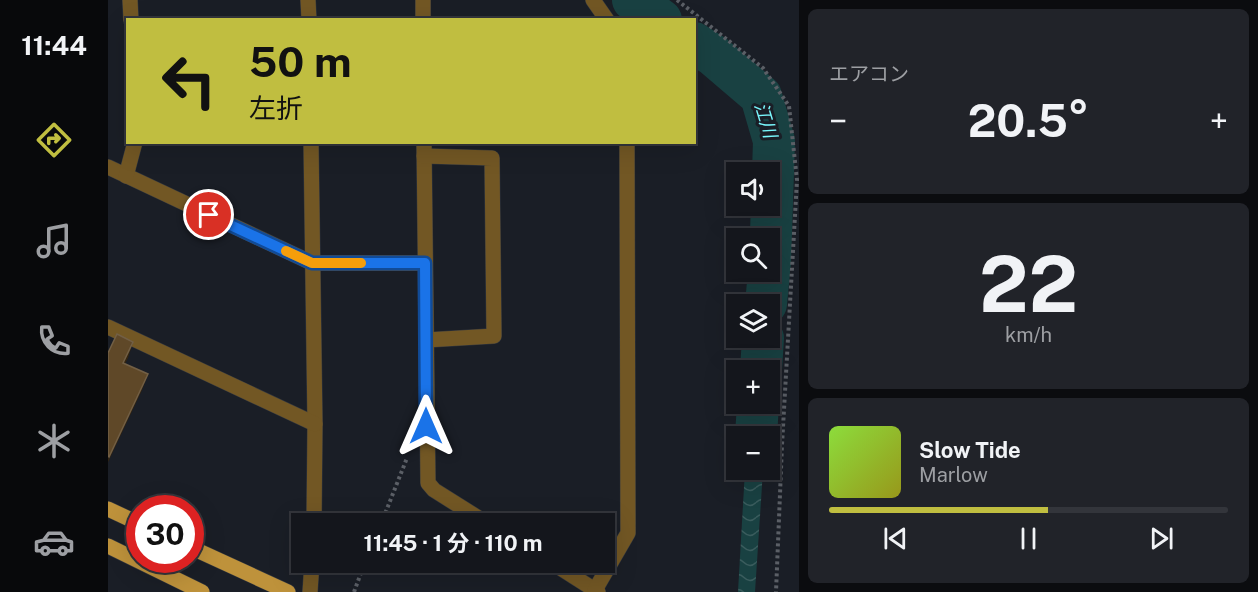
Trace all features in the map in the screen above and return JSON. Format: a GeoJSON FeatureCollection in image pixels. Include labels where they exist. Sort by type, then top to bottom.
{"type":"FeatureCollection","features":[{"type":"Feature","properties":{"kind":"main road"},"geometry":{"type":"LineString","coordinates":[[108,509],[126,517]]}},
{"type":"Feature","properties":{"kind":"main road"},"geometry":{"type":"LineString","coordinates":[[108,546],[202,592]]}},
{"type":"Feature","properties":{"kind":"main road"},"geometry":{"type":"LineString","coordinates":[[204,553],[288,592]]}},
{"type":"Feature","properties":{"kind":"street"},"geometry":{"type":"LineString","coordinates":[[130,0],[131,18]]}},
{"type":"Feature","properties":{"kind":"street"},"geometry":{"type":"LineString","coordinates":[[309,0],[309,18]]}},
{"type":"Feature","properties":{"kind":"street"},"geometry":{"type":"LineString","coordinates":[[423,0],[423,18]]}},
{"type":"Feature","properties":{"kind":"street"},"geometry":{"type":"LineString","coordinates":[[593,0],[606,18]]}},
{"type":"Feature","properties":{"kind":"street"},"geometry":{"type":"LineString","coordinates":[[126,176],[134,144]]}},
{"type":"Feature","properties":{"kind":"street"},"geometry":{"type":"LineString","coordinates":[[310,144],[315,424],[314,513]]}},
{"type":"Feature","properties":{"kind":"street"},"geometry":{"type":"LineString","coordinates":[[568,573],[596,591],[627,533],[627,144]]}},
{"type":"Feature","properties":{"kind":"street"},"geometry":{"type":"LineString","coordinates":[[426,340],[494,336],[492,158],[424,149],[425,263],[426,340],[428,483],[434,490],[471,513]]}},
{"type":"Feature","properties":{"kind":"street"},"geometry":{"type":"LineString","coordinates":[[108,167],[312,263],[425,263]]}},
{"type":"Feature","properties":{"kind":"street"},"geometry":{"type":"LineString","coordinates":[[108,327],[315,424]]}},
{"type":"Feature","properties":{"kind":"street"},"geometry":{"type":"LineString","coordinates":[[310,592],[311,573]]}},
{"type":"Feature","properties":{"kind":"path"},"geometry":{"type":"LineString","coordinates":[[677,0],[763,68],[789,106],[797,180],[776,592]]}},
{"type":"Feature","properties":{"kind":"path"},"geometry":{"type":"LineString","coordinates":[[386,513],[408,458],[407,447]]}},
{"type":"Feature","properties":{"kind":"path"},"geometry":{"type":"LineString","coordinates":[[354,592],[362,573]]}},
{"type":"Feature","properties":{"kind":"water"},"geometry":{"type":"Polygon","coordinates":[[[749,414],[766,414],[765,426],[748,426],[749,414]]]}},
{"type":"Feature","properties":{"kind":"water"},"geometry":{"type":"Polygon","coordinates":[[[744,480],[762,480],[755,592],[738,592],[744,480]]]}},
{"type":"Feature","properties":{"kind":"building"},"geometry":{"type":"Polygon","coordinates":[[[117,334],[133,342],[123,363],[148,374],[109,457],[108,353],[117,334]]]}},
{"type":"Feature","properties":{"kind":"waterway","name":"江川"},"geometry":{"type":"LineString","coordinates":[[633,0],[658,18]]}},
{"type":"Feature","properties":{"kind":"waterway","name":"江川"},"geometry":{"type":"LineString","coordinates":[[696,44],[713,55],[761,96],[774,141],[771,228]]}},
{"type":"Feature","properties":{"kind":"waterway","name":"江川"},"geometry":{"type":"LineString","coordinates":[[767,294],[768,282]]}},
{"type":"Feature","properties":{"kind":"waterway","name":"江川"},"geometry":{"type":"LineString","coordinates":[[762,348],[762,360]]}},
{"type":"Feature","properties":{"kind":"waterway","name":"江川"},"geometry":{"type":"LineString","coordinates":[[757,414],[757,426]]}},
{"type":"Feature","properties":{"kind":"slow traffic"},"geometry":{"type":"LineString","coordinates":[[286,251],[312,263],[361,263]]}},
{"type":"Feature","properties":{"kind":"route"},"geometry":{"type":"LineString","coordinates":[[209,215],[312,263],[425,263],[426,426]]}}]}
